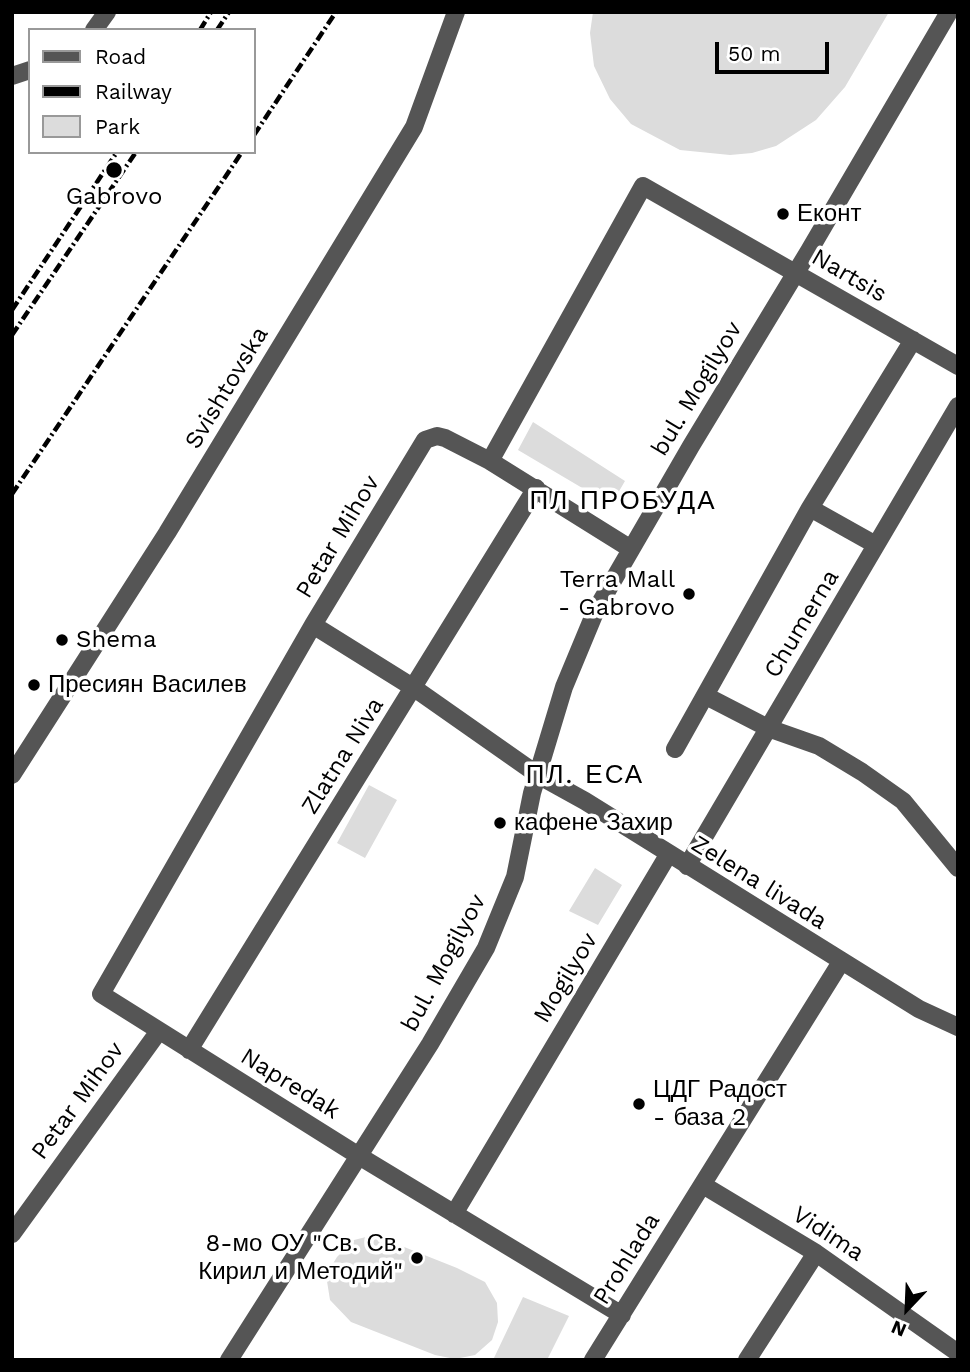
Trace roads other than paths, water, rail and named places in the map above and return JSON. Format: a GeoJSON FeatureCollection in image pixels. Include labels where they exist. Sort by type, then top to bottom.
{"type":"FeatureCollection","features":[{"type":"Feature","properties":{"kind":"street"},"geometry":{"type":"LineString","coordinates":[[95,28],[107,12]]}},
{"type":"Feature","properties":{"kind":"street","name":"Svishtovska"},"geometry":{"type":"LineString","coordinates":[[12,775],[167,533],[414,127],[456,12]]}},
{"type":"Feature","properties":{"kind":"street","name":"bul. Mogilyov"},"geometry":{"type":"LineString","coordinates":[[229,1360],[430,1044],[486,948],[514,877],[532,793],[564,687],[596,610],[949,12]]}},
{"type":"Feature","properties":{"kind":"street","name":"Nartsis"},"geometry":{"type":"LineString","coordinates":[[490,461],[643,186],[958,366]]}},
{"type":"Feature","properties":{"kind":"street"},"geometry":{"type":"LineString","coordinates":[[675,749],[810,508],[913,340]]}},
{"type":"Feature","properties":{"kind":"street","name":"Chumerna"},"geometry":{"type":"LineString","coordinates":[[687,866],[958,406]]}},
{"type":"Feature","properties":{"kind":"street","name":"Petar Mihov"},"geometry":{"type":"LineString","coordinates":[[101,995],[313,625],[425,440],[437,436],[445,438],[490,461]]}},
{"type":"Feature","properties":{"kind":"street"},"geometry":{"type":"LineString","coordinates":[[490,461],[631,549]]}},
{"type":"Feature","properties":{"kind":"street","name":"Zlatna Niva"},"geometry":{"type":"LineString","coordinates":[[189,1050],[536,488]]}},
{"type":"Feature","properties":{"kind":"street"},"geometry":{"type":"LineString","coordinates":[[810,508],[876,545]]}},
{"type":"Feature","properties":{"kind":"street","name":"Zelena livada"},"geometry":{"type":"LineString","coordinates":[[313,625],[414,688],[538,775],[585,801],[919,1009],[958,1027]]}},
{"type":"Feature","properties":{"kind":"street"},"geometry":{"type":"LineString","coordinates":[[706,696],[768,728],[819,746],[862,772],[903,801],[958,868]]}},
{"type":"Feature","properties":{"kind":"street","name":"Mogilyov"},"geometry":{"type":"LineString","coordinates":[[454,1214],[668,855]]}},
{"type":"Feature","properties":{"kind":"street","name":"Prohlada"},"geometry":{"type":"LineString","coordinates":[[593,1360],[841,962]]}},
{"type":"Feature","properties":{"kind":"street","name":"Napredak"},"geometry":{"type":"LineString","coordinates":[[101,995],[359,1156],[622,1315]]}},
{"type":"Feature","properties":{"kind":"street","name":"Petar Mihov"},"geometry":{"type":"LineString","coordinates":[[12,1234],[159,1031]]}},
{"type":"Feature","properties":{"kind":"street","name":"Vidima"},"geometry":{"type":"LineString","coordinates":[[703,1185],[816,1253],[958,1353]]}},
{"type":"Feature","properties":{"kind":"street"},"geometry":{"type":"LineString","coordinates":[[747,1360],[816,1253]]}},
{"type":"Feature","properties":{"kind":"railway"},"geometry":{"type":"LineString","coordinates":[[201,28],[211,12]]}},
{"type":"Feature","properties":{"kind":"railway"},"geometry":{"type":"LineString","coordinates":[[218,28],[229,12]]}},
{"type":"Feature","properties":{"kind":"railway"},"geometry":{"type":"LineString","coordinates":[[256,132],[336,12]]}},
{"type":"Feature","properties":{"kind":"railway"},"geometry":{"type":"LineString","coordinates":[[12,310],[116,154]]}},
{"type":"Feature","properties":{"kind":"railway"},"geometry":{"type":"LineString","coordinates":[[12,335],[135,154]]}},
{"type":"Feature","properties":{"kind":"railway"},"geometry":{"type":"LineString","coordinates":[[12,494],[241,154]]}},
{"type":"Feature","properties":{"kind":"place","name":"Gabrovo"},"geometry":{"type":"Point","coordinates":[114,170]}},
{"type":"Feature","properties":{"kind":"place","name":"Еконт"},"geometry":{"type":"Point","coordinates":[783,214]}},
{"type":"Feature","properties":{"kind":"place","name":"Terra Mall - Gabrovo"},"geometry":{"type":"Point","coordinates":[689,594]}},
{"type":"Feature","properties":{"kind":"place","name":"Shema"},"geometry":{"type":"Point","coordinates":[62,640]}},
{"type":"Feature","properties":{"kind":"place","name":"Пресиян Василев"},"geometry":{"type":"Point","coordinates":[34,685]}},
{"type":"Feature","properties":{"kind":"place","name":"кафене Захир"},"geometry":{"type":"Point","coordinates":[500,823]}},
{"type":"Feature","properties":{"kind":"place","name":"ЦДГ Радост - база 2"},"geometry":{"type":"Point","coordinates":[639,1104]}},
{"type":"Feature","properties":{"kind":"place","name":"8-мо ОУ \"Св. Св. Кирил и Методий\""},"geometry":{"type":"Point","coordinates":[417,1258]}},
{"type":"Feature","properties":{"kind":"district","name":"ПЛ ПРОБУДА"},"geometry":{"type":"Point","coordinates":[623,501]}},
{"type":"Feature","properties":{"kind":"district","name":"ПЛ. ЕСА"},"geometry":{"type":"Point","coordinates":[585,775]}}]}
